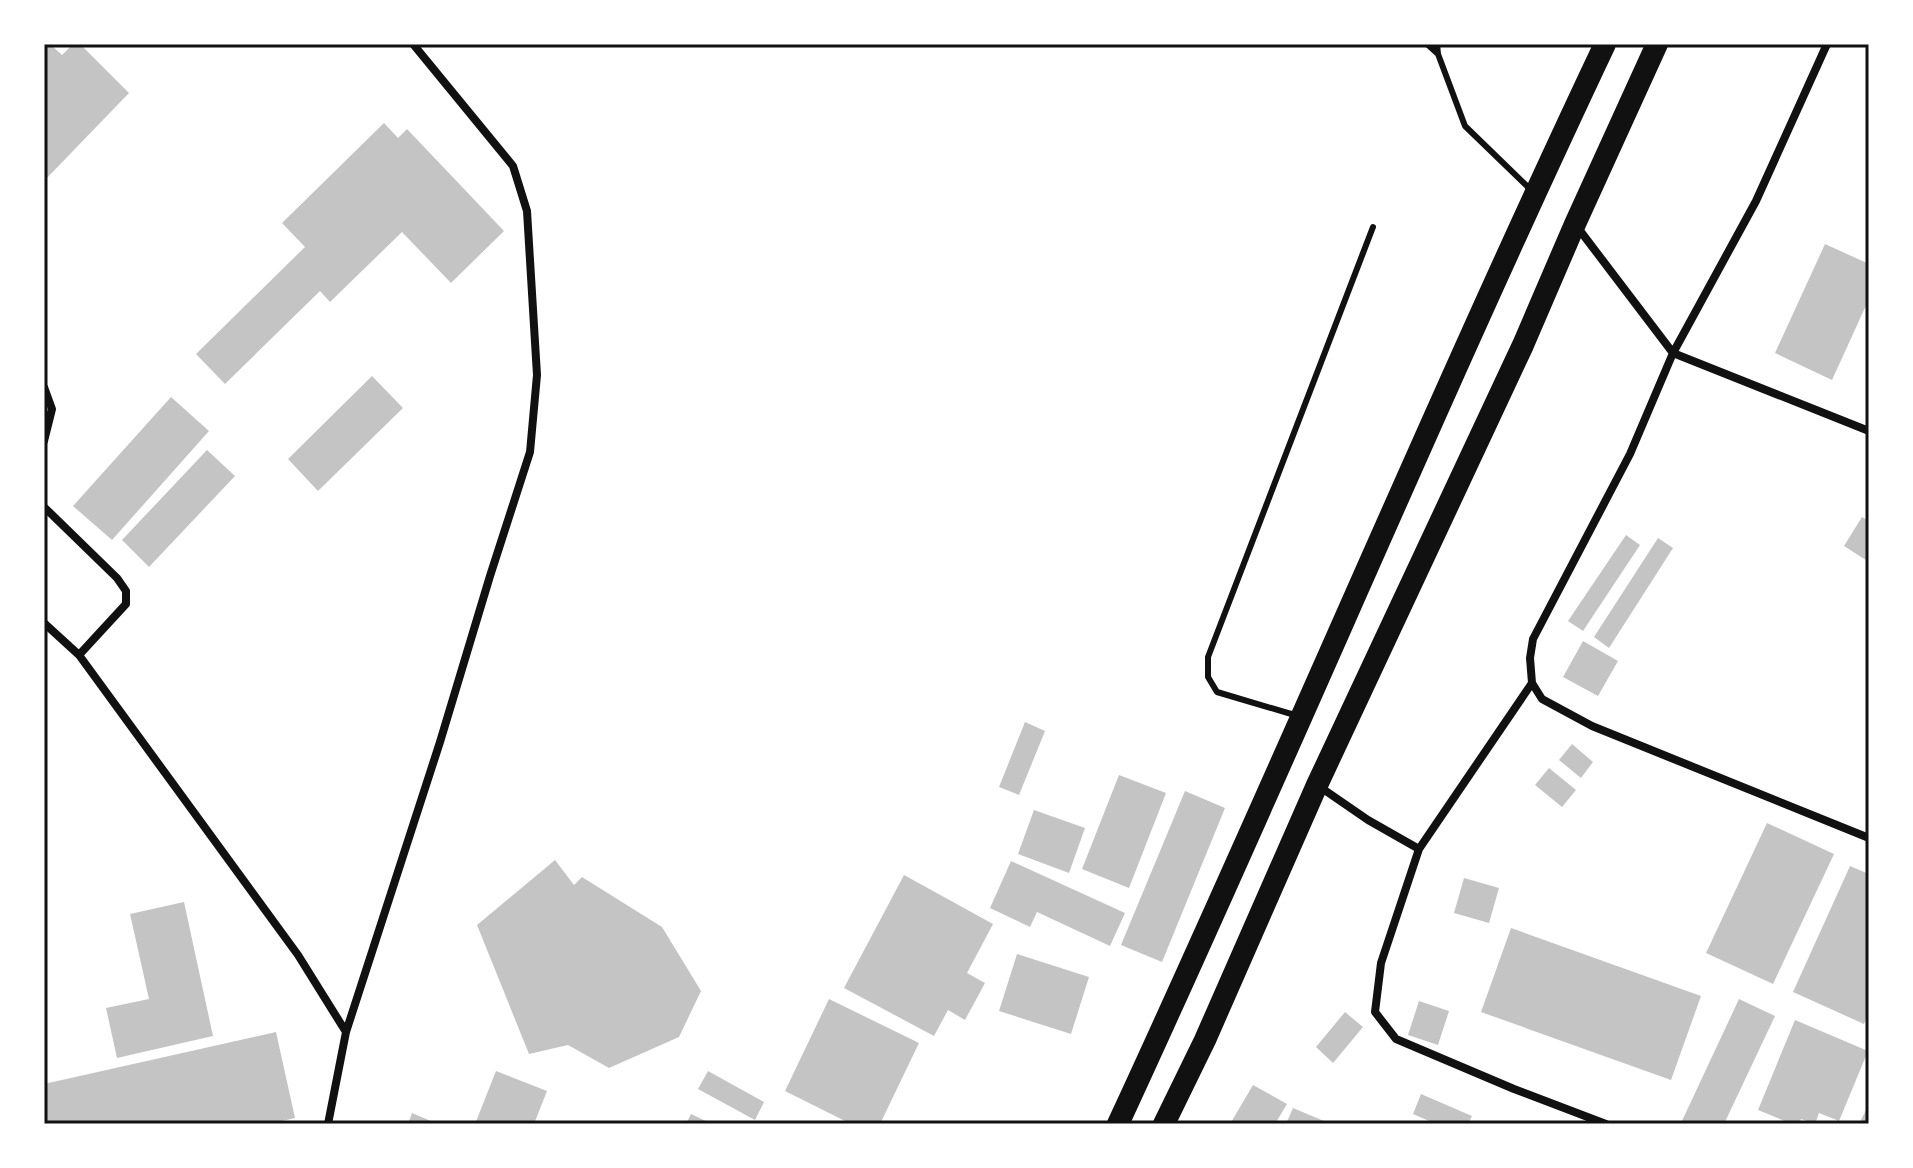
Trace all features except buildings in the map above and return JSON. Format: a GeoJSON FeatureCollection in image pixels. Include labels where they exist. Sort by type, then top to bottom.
{"type":"FeatureCollection","features":[{"type":"Feature","properties":{"kind":"highway"},"geometry":{"type":"LineString","coordinates":[[1118,1124],[1183,985],[1534,194],[1605,44]]}},
{"type":"Feature","properties":{"kind":"highway"},"geometry":{"type":"LineString","coordinates":[[1164,1124],[1205,1040],[1317,785],[1516,359],[1657,44]]}},
{"type":"Feature","properties":{"kind":"street"},"geometry":{"type":"LineString","coordinates":[[328,1124],[346,1032],[530,452],[537,375],[527,211],[513,166],[413,44]]}},
{"type":"Feature","properties":{"kind":"street"},"geometry":{"type":"LineString","coordinates":[[1827,44],[1756,201],[1673,353],[1630,454],[1533,639],[1530,658],[1532,683],[1542,699],[1592,726],[1869,838]]}},
{"type":"Feature","properties":{"kind":"street"},"geometry":{"type":"LineString","coordinates":[[1575,224],[1673,353],[1869,431]]}},
{"type":"Feature","properties":{"kind":"street"},"geometry":{"type":"LineString","coordinates":[[44,387],[52,409],[44,441]]}},
{"type":"Feature","properties":{"kind":"street"},"geometry":{"type":"LineString","coordinates":[[44,507],[117,578],[126,591],[126,604],[79,655]]}},
{"type":"Feature","properties":{"kind":"street"},"geometry":{"type":"LineString","coordinates":[[44,623],[79,655],[298,955],[346,1032]]}},
{"type":"Feature","properties":{"kind":"street"},"geometry":{"type":"LineString","coordinates":[[1532,683],[1419,849],[1381,963],[1375,1012],[1396,1039],[1606,1124]]}},
{"type":"Feature","properties":{"kind":"street"},"geometry":{"type":"LineString","coordinates":[[1317,785],[1368,820],[1419,849]]}},
{"type":"Feature","properties":{"kind":"lane"},"geometry":{"type":"LineString","coordinates":[[1427,44],[1438,54]]}},
{"type":"Feature","properties":{"kind":"lane"},"geometry":{"type":"LineString","coordinates":[[1437,44],[1465,126],[1534,194]]}},
{"type":"Feature","properties":{"kind":"lane"},"geometry":{"type":"LineString","coordinates":[[1301,717],[1217,692],[1208,677],[1208,657],[1373,227]]}}]}
